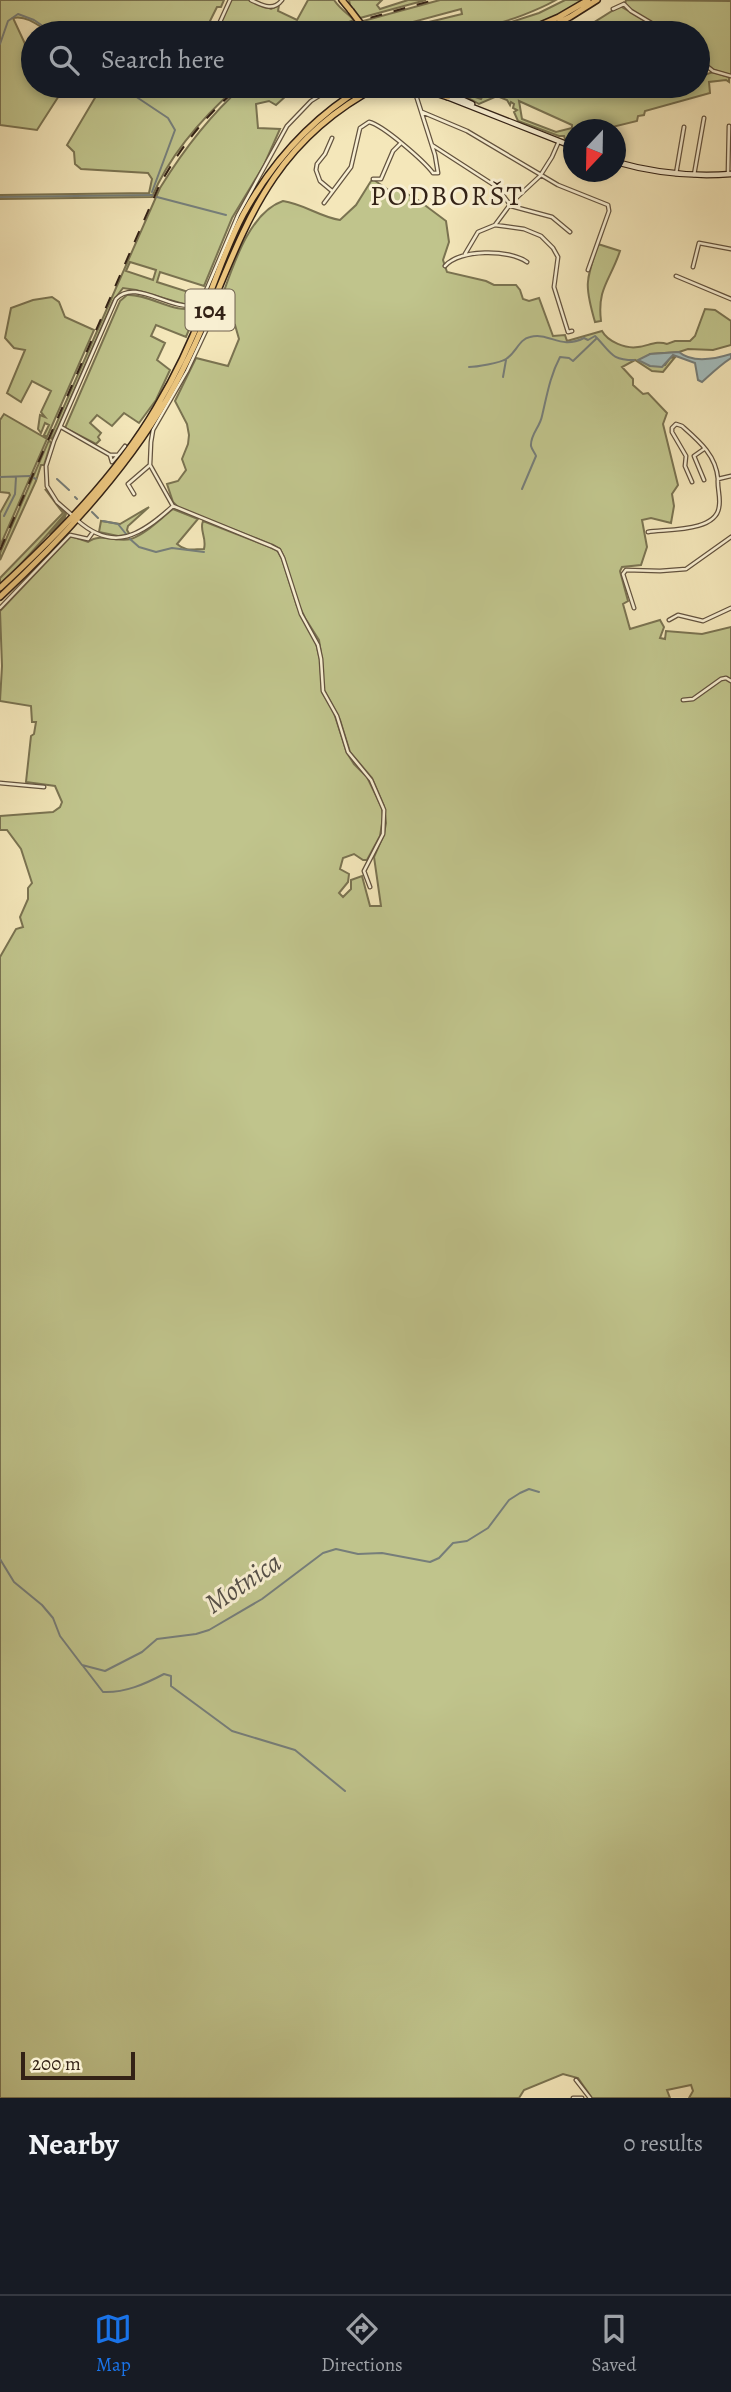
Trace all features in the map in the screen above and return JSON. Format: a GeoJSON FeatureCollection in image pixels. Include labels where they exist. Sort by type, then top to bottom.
{"type":"FeatureCollection","features":[{"type":"Feature","properties":{"kind":"main road"},"geometry":{"type":"LineString","coordinates":[[550,21],[588,0]]}},
{"type":"Feature","properties":{"kind":"main road"},"geometry":{"type":"LineString","coordinates":[[562,21],[597,0]]}},
{"type":"Feature","properties":{"kind":"main road"},"geometry":{"type":"LineString","coordinates":[[344,1],[359,21]]}},
{"type":"Feature","properties":{"kind":"main road","name":"104"},"geometry":{"type":"LineString","coordinates":[[74,517],[128,449],[162,397],[192,338],[233,235],[260,186],[306,130],[349,98]]}},
{"type":"Feature","properties":{"kind":"main road","name":"104"},"geometry":{"type":"LineString","coordinates":[[0,597],[127,459],[166,402],[193,351],[250,214],[273,177],[312,132],[341,108],[358,98]]}},
{"type":"Feature","properties":{"kind":"main road"},"geometry":{"type":"LineString","coordinates":[[451,98],[563,143]]}},
{"type":"Feature","properties":{"kind":"main road"},"geometry":{"type":"LineString","coordinates":[[461,98],[514,123]]}},
{"type":"Feature","properties":{"kind":"main road"},"geometry":{"type":"LineString","coordinates":[[626,165],[676,174],[730,174]]}},
{"type":"Feature","properties":{"kind":"main road","name":"104"},"geometry":{"type":"LineString","coordinates":[[0,588],[13,580]]}},
{"type":"Feature","properties":{"kind":"street"},"geometry":{"type":"LineString","coordinates":[[220,21],[230,0]]}},
{"type":"Feature","properties":{"kind":"street"},"geometry":{"type":"LineString","coordinates":[[251,0],[270,8],[277,6],[282,0]]}},
{"type":"Feature","properties":{"kind":"street"},"geometry":{"type":"LineString","coordinates":[[613,9],[624,2],[631,11],[648,21]]}},
{"type":"Feature","properties":{"kind":"street"},"geometry":{"type":"LineString","coordinates":[[710,69],[731,76]]}},
{"type":"Feature","properties":{"kind":"street"},"geometry":{"type":"LineString","coordinates":[[173,506],[134,535],[113,538],[93,532],[57,502],[47,486],[48,456],[116,299],[126,292],[135,291],[181,306],[196,304],[205,293],[238,215],[287,126],[317,98]]}},
{"type":"Feature","properties":{"kind":"street"},"geometry":{"type":"LineString","coordinates":[[324,203],[351,167],[358,133],[364,124],[375,123],[437,175],[439,170],[418,98]]}},
{"type":"Feature","properties":{"kind":"street"},"geometry":{"type":"LineString","coordinates":[[422,112],[467,131],[540,176],[608,205],[609,211],[588,270]]}},
{"type":"Feature","properties":{"kind":"street"},"geometry":{"type":"LineString","coordinates":[[694,175],[704,118]]}},
{"type":"Feature","properties":{"kind":"street"},"geometry":{"type":"LineString","coordinates":[[729,126],[730,174]]}},
{"type":"Feature","properties":{"kind":"street"},"geometry":{"type":"LineString","coordinates":[[676,174],[684,127]]}},
{"type":"Feature","properties":{"kind":"street"},"geometry":{"type":"LineString","coordinates":[[332,138],[316,170],[320,181],[332,191]]}},
{"type":"Feature","properties":{"kind":"street"},"geometry":{"type":"LineString","coordinates":[[495,225],[510,204],[540,176],[559,141]]}},
{"type":"Feature","properties":{"kind":"street"},"geometry":{"type":"LineString","coordinates":[[373,179],[381,179],[400,144]]}},
{"type":"Feature","properties":{"kind":"street"},"geometry":{"type":"LineString","coordinates":[[432,145],[497,187],[510,204],[552,216],[570,232]]}},
{"type":"Feature","properties":{"kind":"street"},"geometry":{"type":"LineString","coordinates":[[465,254],[478,232],[495,225],[524,229],[541,236],[553,248],[558,262],[554,282],[555,294],[568,332],[572,331]]}},
{"type":"Feature","properties":{"kind":"street"},"geometry":{"type":"LineString","coordinates":[[693,267],[699,243],[731,249]]}},
{"type":"Feature","properties":{"kind":"street"},"geometry":{"type":"LineString","coordinates":[[445,266],[465,254],[502,253],[527,262]]}},
{"type":"Feature","properties":{"kind":"street"},"geometry":{"type":"LineString","coordinates":[[676,276],[731,299]]}},
{"type":"Feature","properties":{"kind":"street"},"geometry":{"type":"LineString","coordinates":[[211,320],[182,382],[153,430],[150,465],[173,506],[271,546],[284,558],[301,614],[318,645],[323,691],[337,716],[348,752],[371,780],[384,810],[383,834],[364,871],[370,887]]}},
{"type":"Feature","properties":{"kind":"street"},"geometry":{"type":"LineString","coordinates":[[648,531],[695,527],[712,518],[719,508],[716,463],[705,448],[682,426],[676,424],[672,432],[686,456],[685,468],[692,482]]}},
{"type":"Feature","properties":{"kind":"street"},"geometry":{"type":"LineString","coordinates":[[61,427],[110,455],[118,455]]}},
{"type":"Feature","properties":{"kind":"street"},"geometry":{"type":"LineString","coordinates":[[110,455],[112,462],[125,446]]}},
{"type":"Feature","properties":{"kind":"street"},"geometry":{"type":"LineString","coordinates":[[705,448],[694,456],[705,480]]}},
{"type":"Feature","properties":{"kind":"street"},"geometry":{"type":"LineString","coordinates":[[134,494],[128,484],[150,465]]}},
{"type":"Feature","properties":{"kind":"street"},"geometry":{"type":"LineString","coordinates":[[718,479],[731,476]]}},
{"type":"Feature","properties":{"kind":"street"},"geometry":{"type":"LineString","coordinates":[[0,608],[70,535],[88,539],[93,532]]}},
{"type":"Feature","properties":{"kind":"street"},"geometry":{"type":"LineString","coordinates":[[634,608],[623,574],[626,570],[660,572],[686,569],[731,537]]}},
{"type":"Feature","properties":{"kind":"street"},"geometry":{"type":"LineString","coordinates":[[669,621],[678,615],[703,621],[731,608]]}},
{"type":"Feature","properties":{"kind":"street"},"geometry":{"type":"LineString","coordinates":[[683,700],[693,699],[721,679],[731,681]]}},
{"type":"Feature","properties":{"kind":"street"},"geometry":{"type":"LineString","coordinates":[[0,783],[44,787]]}},
{"type":"Feature","properties":{"kind":"street"},"geometry":{"type":"LineString","coordinates":[[576,2080],[590,2098]]}},
{"type":"Feature","properties":{"kind":"street"},"geometry":{"type":"LineString","coordinates":[[573,2098],[582,2098]]}},
{"type":"Feature","properties":{"kind":"green space"},"geometry":{"type":"Polygon","coordinates":[[[0,0],[224,0],[210,21],[30,21],[13,18],[21,35],[21,98],[58,98],[37,130],[0,125],[0,0]]]}},
{"type":"Feature","properties":{"kind":"green space"},"geometry":{"type":"Polygon","coordinates":[[[231,0],[249,0],[271,9],[279,5],[278,11],[297,20],[308,0],[334,0],[354,20],[351,21],[221,21],[231,0]]]}},
{"type":"Feature","properties":{"kind":"green space"},"geometry":{"type":"Polygon","coordinates":[[[349,0],[382,0],[377,5],[380,9],[408,0],[426,0],[360,18],[349,0]]]}},
{"type":"Feature","properties":{"kind":"green space"},"geometry":{"type":"Polygon","coordinates":[[[440,0],[556,0],[512,19],[433,21],[462,14],[461,9],[416,21],[363,21],[440,0]]]}},
{"type":"Feature","properties":{"kind":"green space"},"geometry":{"type":"Polygon","coordinates":[[[565,0],[584,0],[546,21],[514,21],[539,13],[565,0]]]}},
{"type":"Feature","properties":{"kind":"green space"},"geometry":{"type":"Polygon","coordinates":[[[626,0],[731,1],[731,75],[710,67],[710,21],[650,21],[625,4],[626,0]]]}},
{"type":"Feature","properties":{"kind":"green space"},"geometry":{"type":"Polygon","coordinates":[[[620,6],[646,21],[596,21],[620,6]]]}},
{"type":"Feature","properties":{"kind":"green space"},"geometry":{"type":"Polygon","coordinates":[[[710,73],[729,77],[729,82],[710,82],[710,73]]]}},
{"type":"Feature","properties":{"kind":"green space"},"geometry":{"type":"Polygon","coordinates":[[[95,98],[226,98],[178,151],[152,197],[0,199],[0,195],[149,193],[152,179],[148,173],[81,169],[75,164],[74,152],[67,145],[95,98]]]}},
{"type":"Feature","properties":{"kind":"green space"},"geometry":{"type":"Polygon","coordinates":[[[230,98],[284,98],[276,105],[269,101],[256,104],[258,128],[280,129],[264,165],[232,218],[204,286],[160,272],[157,282],[198,295],[187,305],[123,288],[113,301],[58,427],[52,439],[50,438],[160,188],[178,160],[230,98]],[[130,262],[126,271],[153,280],[156,270],[130,262]]]}},
{"type":"Feature","properties":{"kind":"green space"},"geometry":{"type":"Polygon","coordinates":[[[468,98],[481,99],[492,98],[479,104],[468,98]]]}},
{"type":"Feature","properties":{"kind":"green space"},"geometry":{"type":"Polygon","coordinates":[[[502,98],[692,98],[645,111],[644,115],[638,116],[637,121],[626,124],[626,119],[563,121],[519,101],[522,119],[556,132],[563,130],[563,136],[518,121],[514,112],[517,110],[513,108],[514,104],[511,102],[510,105],[502,98]]]}},
{"type":"Feature","properties":{"kind":"green space"},"geometry":{"type":"Polygon","coordinates":[[[374,180],[390,191],[400,191],[414,197],[446,221],[449,242],[443,260],[447,272],[494,285],[516,285],[523,299],[529,301],[539,298],[553,336],[565,335],[567,341],[602,331],[618,344],[638,347],[690,341],[695,336],[705,309],[715,310],[731,321],[731,345],[713,350],[688,349],[650,354],[645,362],[650,366],[665,365],[670,358],[676,356],[663,372],[652,371],[635,360],[622,367],[633,379],[633,385],[643,394],[648,393],[667,413],[663,424],[678,485],[672,494],[674,506],[671,523],[651,518],[642,520],[647,547],[641,565],[622,567],[620,571],[628,601],[623,604],[630,629],[660,620],[664,627],[660,638],[665,639],[666,631],[702,634],[731,627],[731,2098],[689,2098],[693,2091],[691,2085],[667,2090],[670,2098],[592,2098],[578,2078],[563,2074],[524,2090],[519,2098],[0,2098],[0,957],[16,929],[23,927],[20,917],[28,899],[28,888],[32,883],[21,849],[7,830],[0,830],[0,816],[53,812],[62,802],[55,786],[26,782],[31,736],[34,734],[36,722],[32,722],[31,706],[0,701],[0,611],[71,536],[88,542],[98,538],[131,539],[148,530],[173,509],[198,519],[177,544],[183,548],[204,549],[203,521],[277,550],[297,606],[316,643],[322,692],[333,710],[347,753],[367,777],[382,808],[380,836],[367,860],[354,854],[343,858],[340,869],[349,874],[348,882],[339,893],[343,897],[351,889],[351,880],[362,876],[370,906],[381,906],[374,857],[384,834],[384,806],[372,778],[350,752],[340,720],[323,688],[319,640],[297,601],[280,549],[179,508],[173,502],[167,484],[178,481],[186,470],[182,459],[189,435],[187,424],[175,401],[196,358],[228,366],[239,339],[235,325],[219,305],[235,261],[250,231],[270,208],[283,201],[340,220],[356,205],[374,180]]]}},
{"type":"Feature","properties":{"kind":"green space"},"geometry":{"type":"Polygon","coordinates":[[[598,244],[620,251],[603,292],[601,321],[595,322],[588,283],[598,244]]]}},
{"type":"Feature","properties":{"kind":"green space"},"geometry":{"type":"Polygon","coordinates":[[[127,295],[144,297],[180,309],[194,307],[197,310],[186,337],[156,325],[151,336],[165,343],[157,360],[170,370],[156,400],[139,423],[124,413],[112,426],[97,415],[90,423],[101,433],[96,444],[65,428],[120,301],[127,295]]]}},
{"type":"Feature","properties":{"kind":"green space"},"geometry":{"type":"Polygon","coordinates":[[[52,297],[59,302],[65,317],[94,330],[47,437],[44,435],[49,425],[45,423],[41,433],[38,429],[40,415],[45,417],[41,412],[51,391],[32,381],[21,402],[7,393],[25,350],[14,348],[5,338],[11,308],[52,297]]]}},
{"type":"Feature","properties":{"kind":"green space"},"geometry":{"type":"Polygon","coordinates":[[[4,414],[47,439],[0,546],[0,513],[10,495],[0,492],[0,420],[4,414]]]}},
{"type":"Feature","properties":{"kind":"green space"},"geometry":{"type":"Polygon","coordinates":[[[49,440],[51,443],[44,465],[41,465],[0,560],[0,553],[49,440]]]}},
{"type":"Feature","properties":{"kind":"green space"},"geometry":{"type":"Polygon","coordinates":[[[45,489],[66,514],[65,517],[65,514],[0,585],[0,578],[63,513],[45,489]]]}},
{"type":"Feature","properties":{"kind":"green space"},"geometry":{"type":"Polygon","coordinates":[[[149,507],[128,526],[130,535],[118,536],[99,532],[101,521],[120,524],[149,507]]]}},
{"type":"Feature","properties":{"kind":"water"},"geometry":{"type":"Polygon","coordinates":[[[679,352],[697,359],[731,354],[731,358],[702,382],[698,380],[695,363],[673,355],[662,367],[650,366],[638,360],[650,354],[679,352]]]}},
{"type":"Feature","properties":{"kind":"waterway"},"geometry":{"type":"LineString","coordinates":[[0,44],[8,21],[18,14],[35,21]]}},
{"type":"Feature","properties":{"kind":"waterway"},"geometry":{"type":"LineString","coordinates":[[138,98],[168,118],[175,130],[152,192]]}},
{"type":"Feature","properties":{"kind":"waterway"},"geometry":{"type":"LineString","coordinates":[[0,197],[152,195]]}},
{"type":"Feature","properties":{"kind":"waterway"},"geometry":{"type":"LineString","coordinates":[[157,197],[226,215]]}},
{"type":"Feature","properties":{"kind":"waterway"},"geometry":{"type":"LineString","coordinates":[[469,367],[503,360],[523,340],[530,337],[544,337],[562,342],[584,338],[588,340],[595,336],[597,338]]}},
{"type":"Feature","properties":{"kind":"waterway"},"geometry":{"type":"LineString","coordinates":[[522,489],[536,456],[531,446],[532,438],[541,420],[551,378],[560,357],[573,361],[597,338],[617,357],[634,360]]}},
{"type":"Feature","properties":{"kind":"waterway"},"geometry":{"type":"LineString","coordinates":[[503,377],[506,360]]}},
{"type":"Feature","properties":{"kind":"waterway"},"geometry":{"type":"LineString","coordinates":[[0,477],[30,476]]}},
{"type":"Feature","properties":{"kind":"waterway"},"geometry":{"type":"LineString","coordinates":[[4,516],[15,494],[16,477]]}},
{"type":"Feature","properties":{"kind":"waterway"},"geometry":{"type":"LineString","coordinates":[[57,479],[69,490]]}},
{"type":"Feature","properties":{"kind":"waterway"},"geometry":{"type":"LineString","coordinates":[[92,512],[98,518]]}},
{"type":"Feature","properties":{"kind":"waterway"},"geometry":{"type":"LineString","coordinates":[[103,521],[118,524],[126,534]]}},
{"type":"Feature","properties":{"kind":"waterway"},"geometry":{"type":"LineString","coordinates":[[130,539],[139,547],[156,552],[172,548],[204,552]]}},
{"type":"Feature","properties":{"kind":"waterway","name":"Motnica"},"geometry":{"type":"LineString","coordinates":[[0,1559],[14,1582],[53,1618],[60,1636],[82,1665],[105,1671],[142,1652],[157,1639],[209,1630],[262,1599],[323,1553],[336,1549],[358,1554],[382,1553],[430,1562],[439,1558],[453,1543],[467,1541],[488,1528],[509,1500],[529,1489],[539,1492]]}},
{"type":"Feature","properties":{"kind":"waterway"},"geometry":{"type":"LineString","coordinates":[[83,1666],[103,1692],[135,1687],[164,1674],[171,1676],[171,1686],[232,1731],[295,1750],[345,1791]]}},
{"type":"Feature","properties":{"kind":"railway"},"geometry":{"type":"LineString","coordinates":[[359,21],[434,0]]}},
{"type":"Feature","properties":{"kind":"railway"},"geometry":{"type":"LineString","coordinates":[[0,550],[159,186],[195,132],[228,98]]}},
{"type":"Feature","properties":{"kind":"district","name":"PODBORŠT"},"geometry":{"type":"Point","coordinates":[447,196]}}]}
